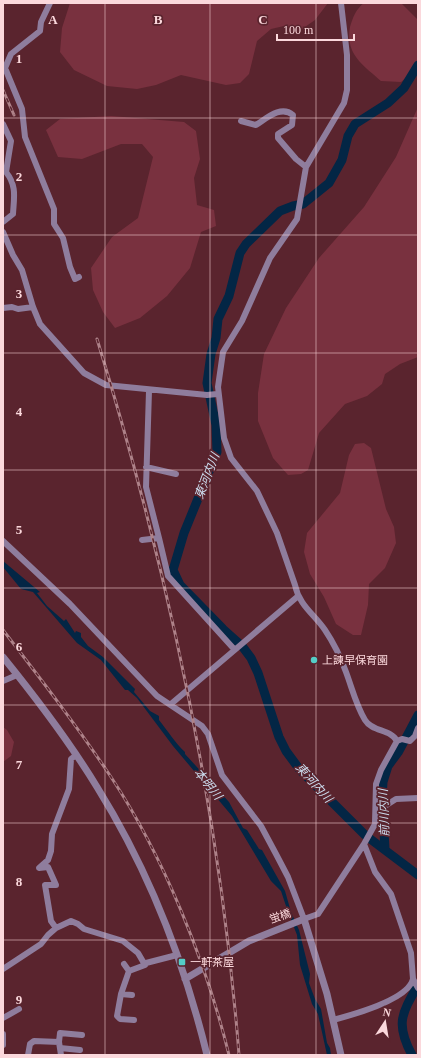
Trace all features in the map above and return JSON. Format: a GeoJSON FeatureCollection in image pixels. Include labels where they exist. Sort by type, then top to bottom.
{"type":"FeatureCollection","features":[{"type":"Feature","properties":{"kind":"street"},"geometry":{"type":"LineString","coordinates":[[50,3],[41,22],[40,31],[11,54],[4,67],[22,109],[25,137],[54,209],[54,224],[64,238],[70,267],[75,279],[79,278]]}},
{"type":"Feature","properties":{"kind":"street"},"geometry":{"type":"LineString","coordinates":[[341,3],[347,55],[347,90],[344,103],[339,114],[306,167],[298,219],[270,258],[242,322],[223,352],[217,394],[224,438],[231,458],[260,497],[277,533],[295,585],[297,596],[325,630],[345,670],[365,721],[372,728],[392,735],[400,740],[414,739],[418,728]]}},
{"type":"Feature","properties":{"kind":"street"},"geometry":{"type":"LineString","coordinates":[[241,121],[256,125],[280,110],[288,110],[293,115],[292,125],[278,134],[278,138],[296,159],[306,167]]}},
{"type":"Feature","properties":{"kind":"street"},"geometry":{"type":"LineString","coordinates":[[3,124],[11,141],[6,172],[12,180],[15,190],[13,214],[3,222]]}},
{"type":"Feature","properties":{"kind":"street"},"geometry":{"type":"LineString","coordinates":[[3,232],[13,255],[22,270],[33,307],[40,324],[84,373],[92,379],[106,385],[207,395],[217,394]]}},
{"type":"Feature","properties":{"kind":"street"},"geometry":{"type":"LineString","coordinates":[[3,308],[12,307],[18,309],[33,307]]}},
{"type":"Feature","properties":{"kind":"street"},"geometry":{"type":"LineString","coordinates":[[149,390],[146,487],[168,576],[236,647]]}},
{"type":"Feature","properties":{"kind":"street"},"geometry":{"type":"LineString","coordinates":[[146,467],[176,474]]}},
{"type":"Feature","properties":{"kind":"street"},"geometry":{"type":"LineString","coordinates":[[142,540],[159,538]]}},
{"type":"Feature","properties":{"kind":"street"},"geometry":{"type":"LineString","coordinates":[[3,541],[70,604],[157,696],[202,726],[208,734],[222,775],[261,826],[288,877],[302,920],[320,967],[340,1055]]}},
{"type":"Feature","properties":{"kind":"street"},"geometry":{"type":"LineString","coordinates":[[171,704],[297,596]]}},
{"type":"Feature","properties":{"kind":"street"},"geometry":{"type":"LineString","coordinates":[[3,657],[76,754],[126,838],[159,907],[186,979],[207,1055]]}},
{"type":"Feature","properties":{"kind":"street"},"geometry":{"type":"LineString","coordinates":[[3,681],[17,675]]}},
{"type":"Feature","properties":{"kind":"street"},"geometry":{"type":"LineString","coordinates":[[375,822],[376,784],[381,770],[400,740]]}},
{"type":"Feature","properties":{"kind":"street"},"geometry":{"type":"LineString","coordinates":[[56,928],[51,921],[45,885],[56,886],[48,868],[39,868],[48,860],[52,834],[68,789],[71,759],[76,754]]}},
{"type":"Feature","properties":{"kind":"street"},"geometry":{"type":"LineString","coordinates":[[302,920],[318,914],[365,842],[385,806],[396,799],[418,798]]}},
{"type":"Feature","properties":{"kind":"street"},"geometry":{"type":"LineString","coordinates":[[333,1020],[388,1001],[400,994],[412,983],[415,984],[411,953],[392,894],[375,872],[365,842]]}},
{"type":"Feature","properties":{"kind":"street","name":"蛍橋"},"geometry":{"type":"LineString","coordinates":[[186,979],[249,940],[302,920]]}},
{"type":"Feature","properties":{"kind":"street"},"geometry":{"type":"LineString","coordinates":[[3,969],[41,944],[56,928],[71,921],[84,929],[123,941],[127,947],[138,953],[145,965]]}},
{"type":"Feature","properties":{"kind":"street"},"geometry":{"type":"LineString","coordinates":[[110,940],[123,941]]}},
{"type":"Feature","properties":{"kind":"street"},"geometry":{"type":"LineString","coordinates":[[129,971],[145,965],[146,963],[177,956]]}},
{"type":"Feature","properties":{"kind":"street"},"geometry":{"type":"LineString","coordinates":[[124,964],[129,971]]}},
{"type":"Feature","properties":{"kind":"street"},"geometry":{"type":"LineString","coordinates":[[129,971],[117,1016],[120,1019],[134,1020]]}},
{"type":"Feature","properties":{"kind":"street"},"geometry":{"type":"LineString","coordinates":[[122,994],[132,995]]}},
{"type":"Feature","properties":{"kind":"street"},"geometry":{"type":"LineString","coordinates":[[3,1018],[19,1009]]}},
{"type":"Feature","properties":{"kind":"street"},"geometry":{"type":"LineString","coordinates":[[3,1034],[3,1045]]}},
{"type":"Feature","properties":{"kind":"street"},"geometry":{"type":"LineString","coordinates":[[60,1049],[60,1034],[82,1035]]}},
{"type":"Feature","properties":{"kind":"street"},"geometry":{"type":"LineString","coordinates":[[28,1055],[30,1044],[34,1041],[60,1049],[77,1052]]}},
{"type":"Feature","properties":{"kind":"shaded area"},"geometry":{"type":"Polygon","coordinates":[[[70,3],[328,3],[315,20],[302,29],[284,26],[271,29],[257,41],[249,74],[240,83],[226,85],[181,75],[156,85],[137,89],[107,86],[74,70],[60,52],[62,28],[70,3]]]}},
{"type":"Feature","properties":{"kind":"shaded area"},"geometry":{"type":"Polygon","coordinates":[[[364,3],[401,3],[418,20],[418,65],[414,71],[401,82],[381,81],[362,64],[353,52],[350,45],[350,27],[355,14],[364,3]]]}},
{"type":"Feature","properties":{"kind":"shaded area"},"geometry":{"type":"Polygon","coordinates":[[[418,107],[418,357],[400,364],[385,374],[382,384],[367,396],[345,404],[319,433],[308,470],[301,474],[288,475],[273,458],[258,421],[258,393],[264,354],[286,308],[319,258],[364,207],[396,157],[418,107]]]}},
{"type":"Feature","properties":{"kind":"shaded area"},"geometry":{"type":"Polygon","coordinates":[[[111,116],[184,122],[196,131],[200,159],[194,178],[197,205],[214,210],[216,226],[201,232],[190,268],[167,296],[140,318],[115,328],[103,312],[93,290],[91,268],[112,237],[138,218],[153,157],[142,144],[121,144],[82,159],[58,157],[46,130],[60,119],[111,116]]]}},
{"type":"Feature","properties":{"kind":"shaded area"},"geometry":{"type":"Polygon","coordinates":[[[364,443],[371,448],[386,509],[394,527],[396,543],[385,568],[369,584],[368,605],[361,635],[353,635],[336,624],[324,597],[310,574],[304,552],[307,533],[340,493],[349,455],[355,444],[364,443]]]}},
{"type":"Feature","properties":{"kind":"shaded area"},"geometry":{"type":"Polygon","coordinates":[[[3,727],[7,730],[14,742],[11,756],[3,762],[3,727]]]}},
{"type":"Feature","properties":{"kind":"water","name":"本明川"},"geometry":{"type":"Polygon","coordinates":[[[3,561],[40,592],[37,593],[47,606],[64,621],[66,619],[75,633],[76,631],[81,633],[81,637],[88,646],[103,657],[135,689],[134,692],[150,711],[159,716],[159,720],[185,752],[185,754],[229,802],[243,828],[247,830],[259,849],[262,850],[285,891],[291,912],[299,930],[310,974],[309,983],[315,999],[321,1009],[327,1043],[330,1048],[331,1055],[327,1055],[318,1014],[312,1004],[300,965],[297,935],[281,891],[271,881],[232,816],[173,746],[137,698],[128,690],[125,690],[101,660],[77,643],[33,592],[21,589],[3,567],[3,561]]]}},
{"type":"Feature","properties":{"kind":"waterway","name":"東河内川"},"geometry":{"type":"LineString","coordinates":[[418,65],[404,88],[388,103],[355,124],[348,136],[342,160],[329,183],[303,204],[280,211],[246,244],[240,253],[229,296],[218,319],[216,338],[211,354],[207,383],[216,425],[217,452],[184,533],[173,570],[180,585],[223,629],[242,646],[251,658],[258,673],[279,737],[286,751],[300,770],[365,835],[418,875]]}},
{"type":"Feature","properties":{"kind":"waterway","name":"前川内川"},"geometry":{"type":"LineString","coordinates":[[385,849],[382,797],[383,782],[388,766],[399,751],[418,715]]}},
{"type":"Feature","properties":{"kind":"waterway","name":"東河内川"},"geometry":{"type":"LineString","coordinates":[[412,1055],[402,1027],[408,1003],[418,985]]}},
{"type":"Feature","properties":{"kind":"railway"},"geometry":{"type":"LineString","coordinates":[[3,90],[14,115]]}},
{"type":"Feature","properties":{"kind":"railway"},"geometry":{"type":"LineString","coordinates":[[97,339],[147,515],[169,604],[188,693],[205,783],[219,873],[239,1055]]}},
{"type":"Feature","properties":{"kind":"railway"},"geometry":{"type":"LineString","coordinates":[[3,630],[58,702],[98,758],[149,841],[166,876],[196,947],[220,1020],[229,1055]]}},
{"type":"Feature","properties":{"kind":"place","name":"上諫早保育園"},"geometry":{"type":"Point","coordinates":[314,660]}},
{"type":"Feature","properties":{"kind":"place","name":"一軒茶屋"},"geometry":{"type":"Point","coordinates":[182,962]}}]}
